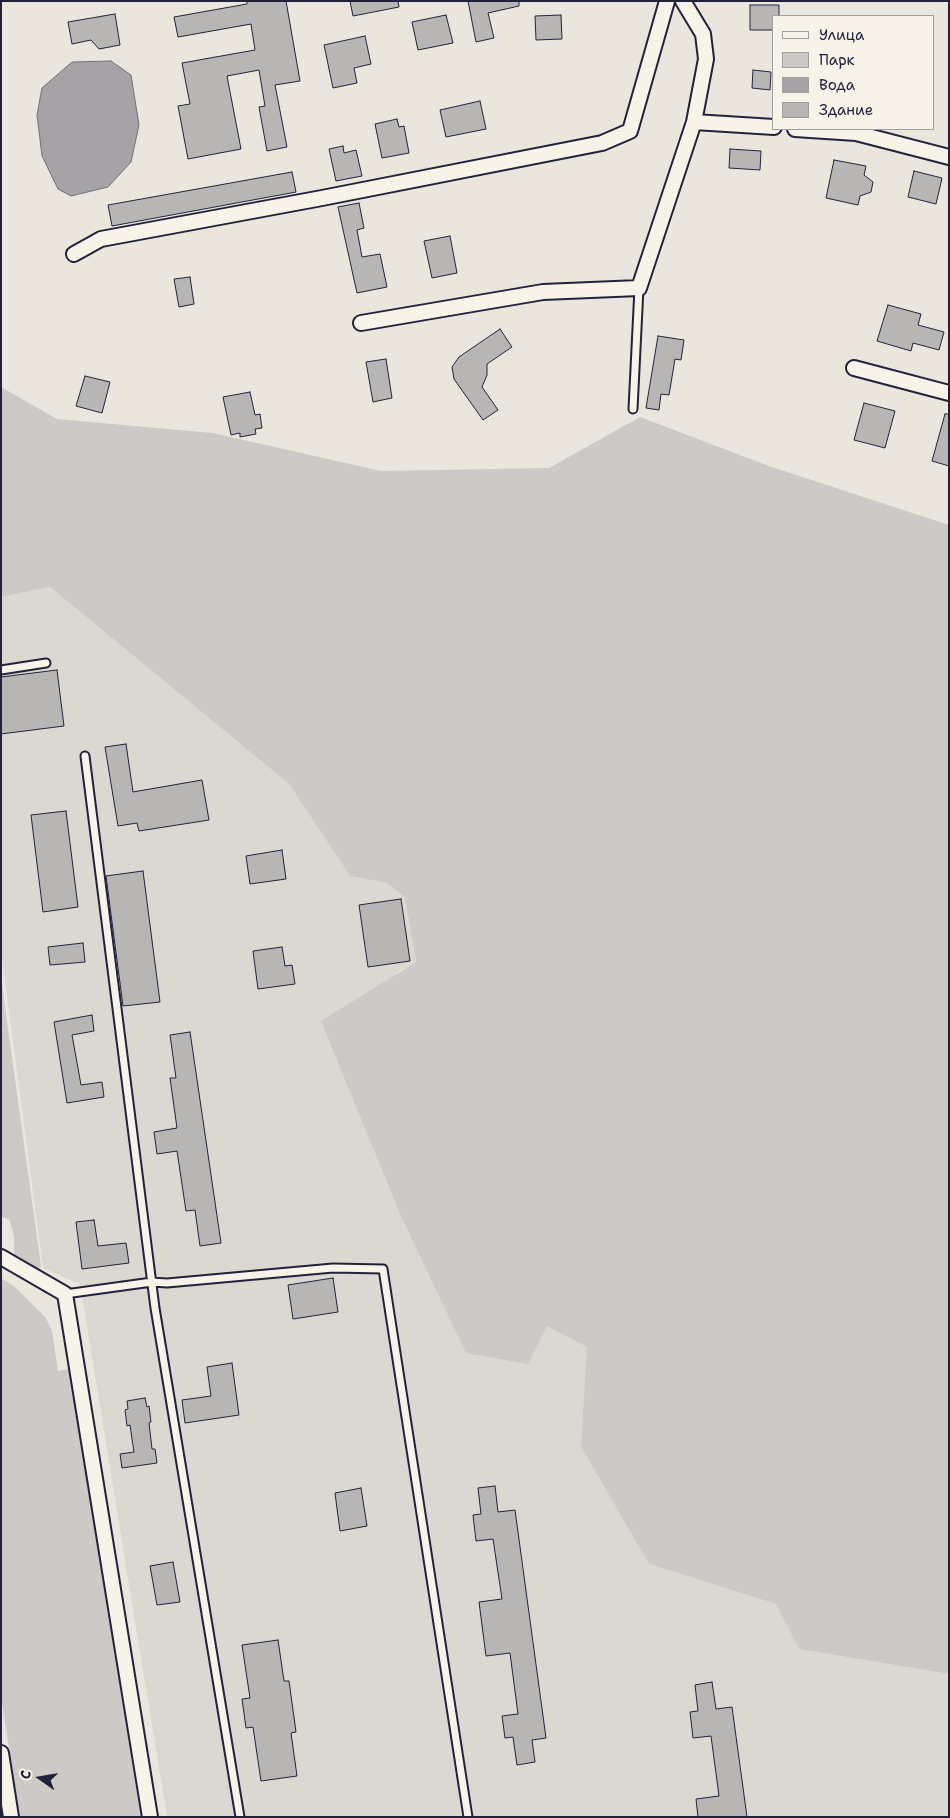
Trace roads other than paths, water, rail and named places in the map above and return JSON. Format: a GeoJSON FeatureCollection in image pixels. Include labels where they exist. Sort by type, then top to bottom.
{"type":"FeatureCollection","features":[{"type":"Feature","properties":{"kind":"street"},"geometry":{"type":"LineString","coordinates":[[74,254],[101,239],[602,143],[630,131],[667,1]]}},
{"type":"Feature","properties":{"kind":"street"},"geometry":{"type":"LineString","coordinates":[[361,323],[543,292],[639,288],[694,122],[706,58],[703,34],[682,1]]}},
{"type":"Feature","properties":{"kind":"street"},"geometry":{"type":"LineString","coordinates":[[694,122],[772,127]]}},
{"type":"Feature","properties":{"kind":"street"},"geometry":{"type":"LineString","coordinates":[[810,130],[856,133],[949,157]]}},
{"type":"Feature","properties":{"kind":"street"},"geometry":{"type":"LineString","coordinates":[[854,368],[949,393]]}},
{"type":"Feature","properties":{"kind":"street"},"geometry":{"type":"LineString","coordinates":[[1,1257],[65,1294],[150,1817]]}},
{"type":"Feature","properties":{"kind":"street"},"geometry":{"type":"LineString","coordinates":[[1,1753],[11,1817]]}},
{"type":"Feature","properties":{"kind":"lane"},"geometry":{"type":"LineString","coordinates":[[633,409],[639,288]]}},
{"type":"Feature","properties":{"kind":"lane"},"geometry":{"type":"LineString","coordinates":[[1,670],[46,663]]}},
{"type":"Feature","properties":{"kind":"lane"},"geometry":{"type":"LineString","coordinates":[[85,756],[152,1282],[240,1817]]}},
{"type":"Feature","properties":{"kind":"lane"},"geometry":{"type":"LineString","coordinates":[[65,1294],[152,1282],[333,1268],[383,1269],[468,1817]]}},
{"type":"Feature","properties":{"kind":"water"},"geometry":{"type":"Polygon","coordinates":[[[111,61],[131,75],[139,125],[131,162],[108,187],[71,196],[58,189],[42,156],[37,115],[42,88],[72,62],[111,61]]]}}]}
